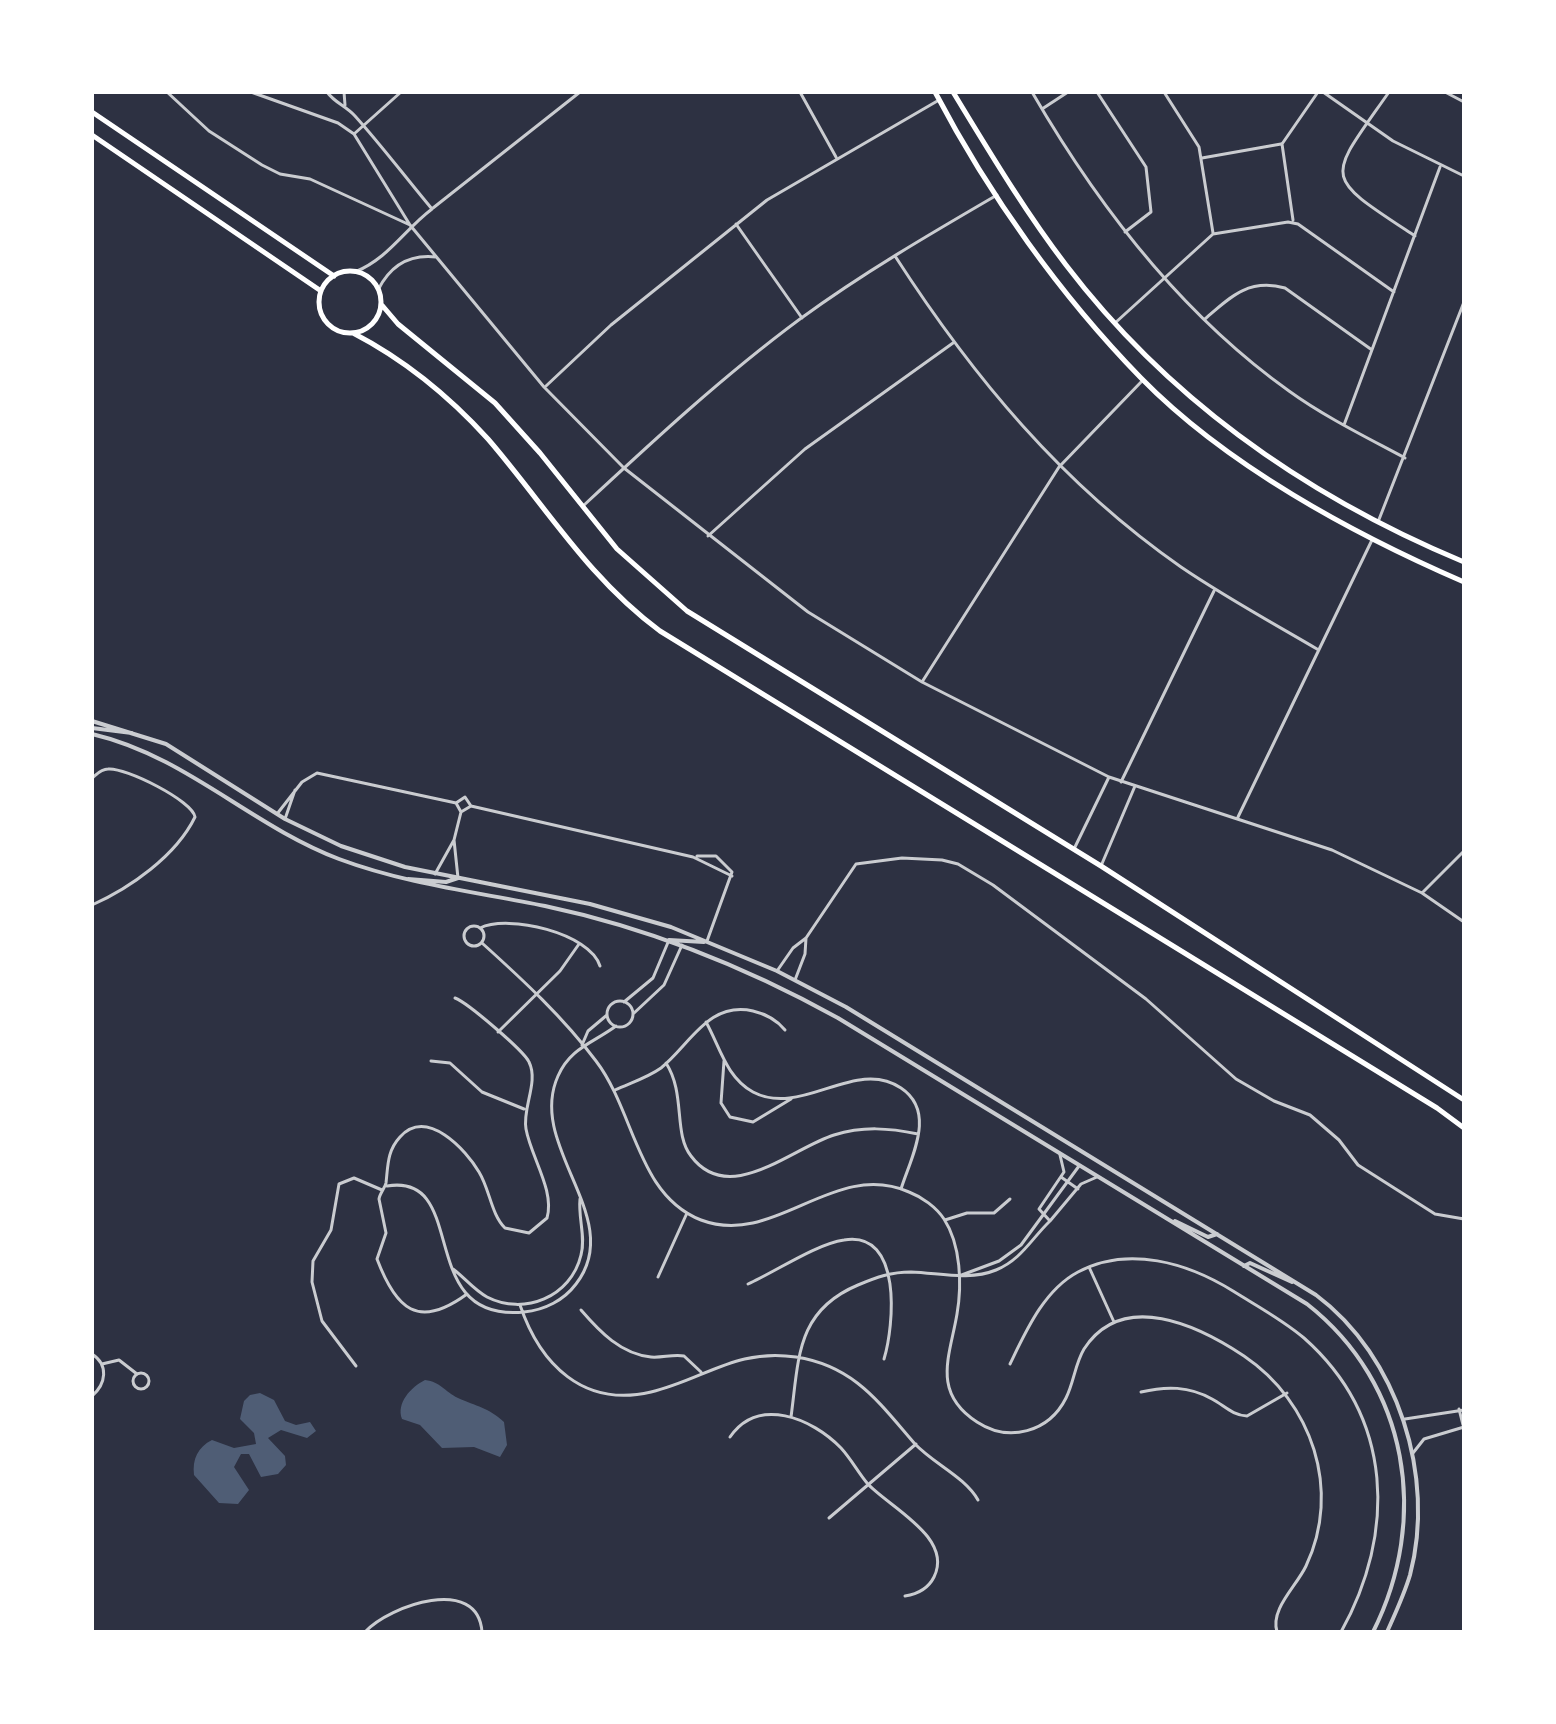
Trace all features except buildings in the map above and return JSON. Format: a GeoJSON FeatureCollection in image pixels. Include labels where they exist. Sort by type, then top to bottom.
{"type":"FeatureCollection","features":[{"type":"Feature","properties":{"kind":"main road"},"geometry":{"type":"LineString","coordinates":[[935,92],[997,195],[1054,275],[1143,380],[1235,455],[1373,539],[1464,582]]}},
{"type":"Feature","properties":{"kind":"main road"},"geometry":{"type":"LineString","coordinates":[[954,92],[1040,229],[1114,324],[1170,380],[1229,429],[1306,482],[1378,523],[1464,562]]}},
{"type":"Feature","properties":{"kind":"main road"},"geometry":{"type":"LineString","coordinates":[[92,112],[334,276]]}},
{"type":"Feature","properties":{"kind":"main road"},"geometry":{"type":"LineString","coordinates":[[92,135],[321,291]]}},
{"type":"Feature","properties":{"kind":"main road"},"geometry":{"type":"LineString","coordinates":[[1464,1100],[1101,866],[687,611],[630,563],[495,403],[398,324],[381,304],[378,290],[365,275],[355,272],[334,276],[321,291],[319,305],[323,318],[339,331],[353,333],[405,364],[456,407],[501,455],[588,567],[660,631],[1437,1108],[1464,1128]]}},
{"type":"Feature","properties":{"kind":"main road"},"geometry":{"type":"LineString","coordinates":[[353,333],[372,324],[381,304]]}},
{"type":"Feature","properties":{"kind":"street"},"geometry":{"type":"LineString","coordinates":[[167,92],[209,131],[262,165],[280,174],[310,179],[410,225]]}},
{"type":"Feature","properties":{"kind":"street"},"geometry":{"type":"LineString","coordinates":[[251,92],[338,123],[354,134],[410,225],[544,387],[624,468],[808,612],[922,682],[1109,777],[1332,850],[1422,893],[1464,922]]}},
{"type":"Feature","properties":{"kind":"street"},"geometry":{"type":"LineString","coordinates":[[327,92],[345,105],[364,126],[432,209]]}},
{"type":"Feature","properties":{"kind":"street"},"geometry":{"type":"LineString","coordinates":[[344,92],[345,105]]}},
{"type":"Feature","properties":{"kind":"street"},"geometry":{"type":"LineString","coordinates":[[354,134],[401,92]]}},
{"type":"Feature","properties":{"kind":"street"},"geometry":{"type":"LineString","coordinates":[[355,272],[383,257],[410,225],[580,92]]}},
{"type":"Feature","properties":{"kind":"street"},"geometry":{"type":"LineString","coordinates":[[800,92],[836,157]]}},
{"type":"Feature","properties":{"kind":"street"},"geometry":{"type":"LineString","coordinates":[[1032,92],[1125,232],[1163,279],[1274,380],[1344,425],[1405,458]]}},
{"type":"Feature","properties":{"kind":"street"},"geometry":{"type":"LineString","coordinates":[[1042,109],[1068,92]]}},
{"type":"Feature","properties":{"kind":"street"},"geometry":{"type":"LineString","coordinates":[[1097,92],[1146,167],[1151,212],[1125,232]]}},
{"type":"Feature","properties":{"kind":"street"},"geometry":{"type":"LineString","coordinates":[[1164,92],[1199,147],[1213,234]]}},
{"type":"Feature","properties":{"kind":"street"},"geometry":{"type":"LineString","coordinates":[[1235,92],[1243,92]]}},
{"type":"Feature","properties":{"kind":"street"},"geometry":{"type":"LineString","coordinates":[[1202,158],[1282,144],[1321,92],[1367,124],[1440,167],[1464,176]]}},
{"type":"Feature","properties":{"kind":"street"},"geometry":{"type":"LineString","coordinates":[[1389,92],[1342,161],[1346,187],[1353,196],[1415,236]]}},
{"type":"Feature","properties":{"kind":"street"},"geometry":{"type":"LineString","coordinates":[[1445,92],[1464,102]]}},
{"type":"Feature","properties":{"kind":"street"},"geometry":{"type":"LineString","coordinates":[[544,387],[611,325],[736,224],[836,157],[939,100]]}},
{"type":"Feature","properties":{"kind":"street"},"geometry":{"type":"LineString","coordinates":[[1282,144],[1293,221]]}},
{"type":"Feature","properties":{"kind":"street"},"geometry":{"type":"LineString","coordinates":[[1344,425],[1440,167]]}},
{"type":"Feature","properties":{"kind":"street"},"geometry":{"type":"LineString","coordinates":[[583,506],[714,387],[802,318],[895,256],[997,195]]}},
{"type":"Feature","properties":{"kind":"street"},"geometry":{"type":"LineString","coordinates":[[1114,324],[1213,234],[1293,221],[1394,292]]}},
{"type":"Feature","properties":{"kind":"street"},"geometry":{"type":"LineString","coordinates":[[736,224],[802,318]]}},
{"type":"Feature","properties":{"kind":"street"},"geometry":{"type":"LineString","coordinates":[[895,256],[953,343],[991,392],[1059,467],[1147,542],[1215,590],[1317,649]]}},
{"type":"Feature","properties":{"kind":"street"},"geometry":{"type":"LineString","coordinates":[[378,290],[388,274],[401,263],[418,257],[436,257]]}},
{"type":"Feature","properties":{"kind":"street"},"geometry":{"type":"LineString","coordinates":[[1205,319],[1238,291],[1273,285],[1285,288],[1372,350]]}},
{"type":"Feature","properties":{"kind":"street"},"geometry":{"type":"LineString","coordinates":[[1378,523],[1464,302]]}},
{"type":"Feature","properties":{"kind":"street"},"geometry":{"type":"LineString","coordinates":[[708,536],[829,430],[953,343]]}},
{"type":"Feature","properties":{"kind":"street"},"geometry":{"type":"LineString","coordinates":[[922,682],[1059,467],[1143,380]]}},
{"type":"Feature","properties":{"kind":"street"},"geometry":{"type":"LineString","coordinates":[[1238,817],[1373,539]]}},
{"type":"Feature","properties":{"kind":"street"},"geometry":{"type":"LineString","coordinates":[[1121,782],[1215,590]]}},
{"type":"Feature","properties":{"kind":"street"},"geometry":{"type":"LineString","coordinates":[[92,721],[142,734],[166,744],[285,819],[341,846],[435,874],[590,904],[706,942],[777,971],[846,1007],[1298,1283],[1332,1308],[1369,1350],[1403,1420],[1412,1454],[1417,1490],[1415,1547],[1410,1575],[1387,1632]]}},
{"type":"Feature","properties":{"kind":"street"},"geometry":{"type":"LineString","coordinates":[[92,728],[142,734]]}},
{"type":"Feature","properties":{"kind":"street"},"geometry":{"type":"LineString","coordinates":[[92,734],[159,756],[301,842],[401,879],[545,906],[669,940],[772,983],[838,1018],[1307,1304],[1353,1351],[1372,1379],[1387,1411],[1399,1457],[1405,1516],[1404,1544],[1393,1590],[1373,1632]]}},
{"type":"Feature","properties":{"kind":"street"},"geometry":{"type":"LineString","coordinates":[[92,778],[104,770],[118,770],[188,804],[195,817],[159,861],[135,881],[92,905]]}},
{"type":"Feature","properties":{"kind":"street"},"geometry":{"type":"LineString","coordinates":[[277,814],[302,782],[317,773],[456,803],[465,797],[471,806],[693,857],[732,876]]}},
{"type":"Feature","properties":{"kind":"street"},"geometry":{"type":"LineString","coordinates":[[208,786],[216,774]]}},
{"type":"Feature","properties":{"kind":"street"},"geometry":{"type":"LineString","coordinates":[[1073,849],[1109,777]]}},
{"type":"Feature","properties":{"kind":"street"},"geometry":{"type":"LineString","coordinates":[[1101,866],[1135,786]]}},
{"type":"Feature","properties":{"kind":"street"},"geometry":{"type":"LineString","coordinates":[[285,819],[295,790]]}},
{"type":"Feature","properties":{"kind":"street"},"geometry":{"type":"LineString","coordinates":[[435,874],[454,840],[461,812],[456,803]]}},
{"type":"Feature","properties":{"kind":"street"},"geometry":{"type":"LineString","coordinates":[[461,812],[471,806]]}},
{"type":"Feature","properties":{"kind":"street"},"geometry":{"type":"LineString","coordinates":[[454,840],[458,878]]}},
{"type":"Feature","properties":{"kind":"street"},"geometry":{"type":"LineString","coordinates":[[1422,893],[1464,851]]}},
{"type":"Feature","properties":{"kind":"street"},"geometry":{"type":"LineString","coordinates":[[693,857],[716,856],[729,866],[732,876],[706,942]]}},
{"type":"Feature","properties":{"kind":"street"},"geometry":{"type":"LineString","coordinates":[[777,971],[793,948],[806,938],[856,864],[902,858],[958,864],[1005,892],[1146,999],[1236,1079],[1322,1124],[1358,1165],[1435,1214],[1464,1219]]}},
{"type":"Feature","properties":{"kind":"street"},"geometry":{"type":"LineString","coordinates":[[401,879],[446,882],[458,878]]}},
{"type":"Feature","properties":{"kind":"street"},"geometry":{"type":"LineString","coordinates":[[480,928],[485,937],[482,943],[472,946],[465,939],[467,929],[510,922],[546,930],[579,944],[592,952],[600,966]]}},
{"type":"Feature","properties":{"kind":"street"},"geometry":{"type":"LineString","coordinates":[[795,980],[805,954],[806,938]]}},
{"type":"Feature","properties":{"kind":"street"},"geometry":{"type":"LineString","coordinates":[[669,940],[706,942]]}},
{"type":"Feature","properties":{"kind":"street"},"geometry":{"type":"LineString","coordinates":[[356,1366],[322,1321],[313,1292],[312,1266],[331,1230],[339,1184],[354,1178],[384,1188],[413,1186],[426,1194],[453,1269],[467,1294],[499,1311],[523,1313],[562,1298],[587,1265],[591,1236],[558,1142],[551,1110],[557,1078],[582,1045],[588,1031],[607,1015],[612,1004],[624,1002],[653,978],[669,940]]}},
{"type":"Feature","properties":{"kind":"street"},"geometry":{"type":"LineString","coordinates":[[482,943],[539,994],[582,1045],[615,1090],[652,1178],[687,1213],[716,1224],[747,1225],[835,1189],[868,1184],[901,1189],[921,1198],[945,1220],[959,1276],[947,1375],[957,1403],[966,1412],[999,1431],[1027,1431],[1052,1417],[1067,1397],[1083,1351],[1114,1322],[1150,1316],[1186,1325],[1240,1354],[1287,1393],[1312,1441],[1319,1468],[1322,1522],[1306,1566],[1276,1613],[1277,1632]]}},
{"type":"Feature","properties":{"kind":"street"},"geometry":{"type":"LineString","coordinates":[[497,1033],[539,994],[579,944]]}},
{"type":"Feature","properties":{"kind":"street"},"geometry":{"type":"LineString","coordinates":[[582,1045],[616,1026],[629,1023],[633,1014],[664,985],[682,945]]}},
{"type":"Feature","properties":{"kind":"street"},"geometry":{"type":"LineString","coordinates":[[455,998],[474,1009],[524,1055],[531,1068],[525,1109],[526,1131],[549,1203],[547,1218],[537,1230],[513,1232],[499,1222],[485,1182],[471,1159],[450,1138],[429,1128],[413,1128],[400,1137],[386,1165],[384,1188],[379,1199],[386,1238],[377,1259],[393,1297],[408,1307],[437,1312],[467,1294]]}},
{"type":"Feature","properties":{"kind":"street"},"geometry":{"type":"LineString","coordinates":[[624,1002],[633,1014]]}},
{"type":"Feature","properties":{"kind":"street"},"geometry":{"type":"LineString","coordinates":[[615,1090],[666,1063],[706,1022],[728,1010],[746,1009],[766,1015],[785,1030]]}},
{"type":"Feature","properties":{"kind":"street"},"geometry":{"type":"LineString","coordinates":[[607,1015],[616,1026]]}},
{"type":"Feature","properties":{"kind":"street"},"geometry":{"type":"LineString","coordinates":[[706,1022],[732,1073],[753,1092],[773,1098],[793,1098],[863,1080],[887,1081],[898,1086],[916,1103],[921,1116],[901,1189]]}},
{"type":"Feature","properties":{"kind":"street"},"geometry":{"type":"LineString","coordinates":[[431,1061],[450,1063],[491,1097],[525,1109]]}},
{"type":"Feature","properties":{"kind":"street"},"geometry":{"type":"LineString","coordinates":[[724,1061],[721,1103],[730,1117],[753,1122],[793,1098]]}},
{"type":"Feature","properties":{"kind":"street"},"geometry":{"type":"LineString","coordinates":[[666,1063],[680,1095],[687,1151],[701,1166],[721,1176],[754,1172],[817,1141],[854,1130],[891,1128],[918,1134]]}},
{"type":"Feature","properties":{"kind":"street"},"geometry":{"type":"LineString","coordinates":[[1050,1221],[1039,1209],[1061,1177],[1065,1166],[1060,1155]]}},
{"type":"Feature","properties":{"kind":"street"},"geometry":{"type":"LineString","coordinates":[[959,1276],[1014,1251],[1079,1166]]}},
{"type":"Feature","properties":{"kind":"street"},"geometry":{"type":"LineString","coordinates":[[1061,1177],[1078,1189]]}},
{"type":"Feature","properties":{"kind":"street"},"geometry":{"type":"LineString","coordinates":[[791,1417],[799,1357],[809,1324],[823,1305],[842,1292],[887,1273],[959,1276],[993,1271],[1010,1263],[1086,1180],[1098,1177]]}},
{"type":"Feature","properties":{"kind":"street"},"geometry":{"type":"LineString","coordinates":[[453,1269],[490,1299],[520,1305],[534,1303],[560,1290],[577,1267],[583,1239],[580,1199]]}},
{"type":"Feature","properties":{"kind":"street"},"geometry":{"type":"LineString","coordinates":[[945,1220],[972,1212],[994,1213],[1010,1199]]}},
{"type":"Feature","properties":{"kind":"street"},"geometry":{"type":"LineString","coordinates":[[658,1277],[687,1213]]}},
{"type":"Feature","properties":{"kind":"street"},"geometry":{"type":"LineString","coordinates":[[1165,1218],[1208,1237],[1218,1233]]}},
{"type":"Feature","properties":{"kind":"street"},"geometry":{"type":"LineString","coordinates":[[748,1284],[845,1239],[861,1240],[875,1248],[887,1273],[892,1316],[884,1359]]}},
{"type":"Feature","properties":{"kind":"street"},"geometry":{"type":"LineString","coordinates":[[1010,1364],[1052,1293],[1069,1278],[1089,1267],[1115,1260],[1141,1259],[1176,1265],[1209,1277],[1290,1327],[1319,1353],[1344,1386],[1371,1446],[1379,1511],[1366,1581],[1341,1632]]}},
{"type":"Feature","properties":{"kind":"street"},"geometry":{"type":"LineString","coordinates":[[1244,1266],[1250,1263],[1298,1283]]}},
{"type":"Feature","properties":{"kind":"street"},"geometry":{"type":"LineString","coordinates":[[1089,1267],[1114,1322]]}},
{"type":"Feature","properties":{"kind":"street"},"geometry":{"type":"LineString","coordinates":[[520,1305],[536,1345],[552,1365],[572,1380],[598,1391],[640,1394],[748,1356],[799,1357],[837,1371],[865,1387],[888,1408],[916,1444],[968,1487],[978,1500]]}},
{"type":"Feature","properties":{"kind":"street"},"geometry":{"type":"LineString","coordinates":[[581,1310],[602,1333],[626,1349],[648,1357],[684,1356],[701,1372]]}},
{"type":"Feature","properties":{"kind":"street"},"geometry":{"type":"LineString","coordinates":[[92,1354],[102,1364],[103,1384],[92,1396]]}},
{"type":"Feature","properties":{"kind":"street"},"geometry":{"type":"LineString","coordinates":[[102,1364],[119,1360],[137,1374],[144,1373],[149,1378],[144,1389],[134,1383],[137,1374]]}},
{"type":"Feature","properties":{"kind":"street"},"geometry":{"type":"LineString","coordinates":[[1141,1392],[1160,1388],[1189,1389],[1215,1400],[1232,1413],[1247,1416],[1287,1393]]}},
{"type":"Feature","properties":{"kind":"street"},"geometry":{"type":"LineString","coordinates":[[1399,1457],[1412,1454],[1424,1439],[1464,1427],[1462,1410],[1403,1420]]}},
{"type":"Feature","properties":{"kind":"street"},"geometry":{"type":"LineString","coordinates":[[730,1437],[745,1421],[755,1416],[791,1417],[826,1435],[868,1485],[920,1527],[938,1560],[937,1571],[925,1589],[905,1596]]}},
{"type":"Feature","properties":{"kind":"street"},"geometry":{"type":"LineString","coordinates":[[829,1518],[916,1444]]}},
{"type":"Feature","properties":{"kind":"street"},"geometry":{"type":"LineString","coordinates":[[365,1632],[395,1612],[452,1599],[476,1609],[481,1618],[482,1632]]}},
{"type":"Feature","properties":{"kind":"water"},"geometry":{"type":"Polygon","coordinates":[[[425,1380],[488,1410],[504,1422],[507,1445],[500,1457],[474,1447],[442,1448],[420,1425],[402,1419],[403,1401],[425,1380]]]}},
{"type":"Feature","properties":{"kind":"water"},"geometry":{"type":"Polygon","coordinates":[[[260,1393],[274,1400],[285,1421],[296,1425],[310,1422],[316,1431],[307,1438],[281,1430],[268,1438],[285,1456],[286,1465],[278,1474],[261,1477],[249,1454],[241,1454],[234,1467],[249,1490],[238,1504],[219,1503],[194,1475],[195,1459],[203,1446],[212,1440],[234,1448],[256,1444],[254,1433],[240,1419],[244,1401],[250,1395],[260,1393]]]}}]}
